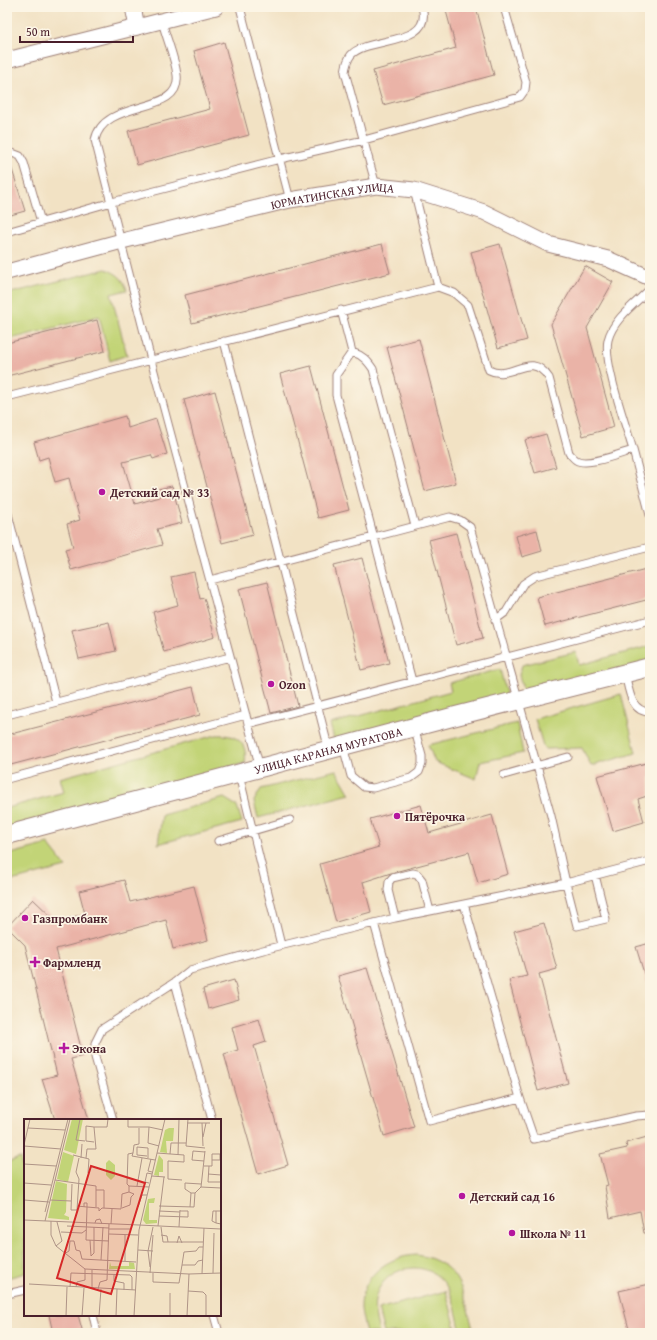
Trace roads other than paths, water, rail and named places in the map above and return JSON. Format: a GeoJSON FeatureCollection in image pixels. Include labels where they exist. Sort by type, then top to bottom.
{"type":"FeatureCollection","features":[{"type":"Feature","properties":{"kind":"street"},"geometry":{"type":"LineString","coordinates":[[133,7],[137,27]]}},
{"type":"Feature","properties":{"kind":"street"},"geometry":{"type":"LineString","coordinates":[[7,60],[216,7]]}},
{"type":"Feature","properties":{"kind":"street","name":"ЮРМАТИНСКАЯ УЛИЦА"},"geometry":{"type":"LineString","coordinates":[[7,272],[122,241],[290,200],[376,186],[414,190],[484,212],[548,244],[608,259],[650,278]]}},
{"type":"Feature","properties":{"kind":"street","name":"УЛИЦА КАРАНАЯ МУРАТОВА"},"geometry":{"type":"LineString","coordinates":[[7,835],[414,727],[650,667]]}},
{"type":"Feature","properties":{"kind":"lane"},"geometry":{"type":"LineString","coordinates":[[240,7],[290,200]]}},
{"type":"Feature","properties":{"kind":"lane"},"geometry":{"type":"LineString","coordinates":[[376,186],[345,72],[346,62],[352,54],[360,49],[409,35],[418,30],[423,21],[422,7]]}},
{"type":"Feature","properties":{"kind":"lane"},"geometry":{"type":"LineString","coordinates":[[7,232],[112,202],[280,159],[364,140],[520,97],[525,90],[526,82],[504,7]]}},
{"type":"Feature","properties":{"kind":"lane"},"geometry":{"type":"LineString","coordinates":[[162,21],[177,75],[176,85],[172,93],[163,100],[111,117],[103,123],[97,131],[95,140],[122,241],[151,360],[260,768]]}},
{"type":"Feature","properties":{"kind":"lane"},"geometry":{"type":"LineString","coordinates":[[7,151],[20,156],[24,163],[42,222]]}},
{"type":"Feature","properties":{"kind":"lane"},"geometry":{"type":"LineString","coordinates":[[414,190],[438,287]]}},
{"type":"Feature","properties":{"kind":"lane"},"geometry":{"type":"LineString","coordinates":[[7,397],[341,310],[438,287],[454,293],[468,305],[489,370],[495,373],[501,373],[528,365],[537,366],[544,370],[549,378],[569,453],[575,460],[583,462],[593,461],[632,450]]}},
{"type":"Feature","properties":{"kind":"lane"},"geometry":{"type":"LineString","coordinates":[[650,289],[618,320],[608,340],[608,359],[650,515]]}},
{"type":"Feature","properties":{"kind":"lane"},"geometry":{"type":"LineString","coordinates":[[341,310],[352,352],[336,375],[335,386],[412,681]]}},
{"type":"Feature","properties":{"kind":"lane"},"geometry":{"type":"LineString","coordinates":[[224,341],[316,706],[351,776],[364,787],[373,788],[411,778],[419,772],[422,764],[422,756],[414,727]]}},
{"type":"Feature","properties":{"kind":"lane"},"geometry":{"type":"LineString","coordinates":[[352,352],[360,355],[368,361],[373,369],[415,526]]}},
{"type":"Feature","properties":{"kind":"lane"},"geometry":{"type":"LineString","coordinates":[[7,510],[56,702]]}},
{"type":"Feature","properties":{"kind":"lane"},"geometry":{"type":"LineString","coordinates":[[210,580],[450,517],[460,520],[470,528],[505,658],[551,816],[577,926],[606,919],[596,875]]}},
{"type":"Feature","properties":{"kind":"lane"},"geometry":{"type":"LineString","coordinates":[[495,620],[506,612],[523,584],[535,576],[650,547]]}},
{"type":"Feature","properties":{"kind":"lane"},"geometry":{"type":"LineString","coordinates":[[248,724],[650,620]]}},
{"type":"Feature","properties":{"kind":"lane"},"geometry":{"type":"LineString","coordinates":[[7,715],[230,657]]}},
{"type":"Feature","properties":{"kind":"lane"},"geometry":{"type":"LineString","coordinates":[[625,673],[633,703],[644,712],[650,712]]}},
{"type":"Feature","properties":{"kind":"lane"},"geometry":{"type":"LineString","coordinates":[[7,779],[246,715]]}},
{"type":"Feature","properties":{"kind":"lane"},"geometry":{"type":"LineString","coordinates":[[504,775],[568,757]]}},
{"type":"Feature","properties":{"kind":"lane"},"geometry":{"type":"LineString","coordinates":[[239,774],[281,945]]}},
{"type":"Feature","properties":{"kind":"lane"},"geometry":{"type":"LineString","coordinates":[[218,841],[290,820]]}},
{"type":"Feature","properties":{"kind":"lane"},"geometry":{"type":"LineString","coordinates":[[113,1119],[95,1057],[95,1043],[102,1029],[175,982],[190,970],[281,945],[395,918],[566,883],[650,861]]}},
{"type":"Feature","properties":{"kind":"lane"},"geometry":{"type":"LineString","coordinates":[[395,918],[388,890],[388,882],[392,878],[413,872],[422,880],[430,911]]}},
{"type":"Feature","properties":{"kind":"lane"},"geometry":{"type":"LineString","coordinates":[[464,904],[520,1098],[534,1139],[636,1116],[650,1115]]}},
{"type":"Feature","properties":{"kind":"lane"},"geometry":{"type":"LineString","coordinates":[[374,923],[429,1121],[520,1098]]}},
{"type":"Feature","properties":{"kind":"lane"},"geometry":{"type":"LineString","coordinates":[[175,982],[212,1119]]}},
{"type":"Feature","properties":{"kind":"lane"},"geometry":{"type":"LineString","coordinates":[[7,1294],[24,1290]]}},
{"type":"Feature","properties":{"kind":"lane"},"geometry":{"type":"LineString","coordinates":[[93,1316],[97,1333]]}},
{"type":"Feature","properties":{"kind":"lane"},"geometry":{"type":"LineString","coordinates":[[214,1316],[219,1333]]}},
{"type":"Feature","properties":{"kind":"place","name":"Детский сад № 33"},"geometry":{"type":"Point","coordinates":[102,492]}},
{"type":"Feature","properties":{"kind":"place","name":"Ozon"},"geometry":{"type":"Point","coordinates":[271,684]}},
{"type":"Feature","properties":{"kind":"place","name":"Пятёрочка"},"geometry":{"type":"Point","coordinates":[397,816]}},
{"type":"Feature","properties":{"kind":"place","name":"Газпромбанк"},"geometry":{"type":"Point","coordinates":[25,918]}},
{"type":"Feature","properties":{"kind":"place","name":"Фармленд"},"geometry":{"type":"Point","coordinates":[35,962]}},
{"type":"Feature","properties":{"kind":"place","name":"Экона"},"geometry":{"type":"Point","coordinates":[64,1048]}},
{"type":"Feature","properties":{"kind":"place","name":"Детский сад 16"},"geometry":{"type":"Point","coordinates":[462,1196]}},
{"type":"Feature","properties":{"kind":"place","name":"Школа № 11"},"geometry":{"type":"Point","coordinates":[512,1233]}}]}
